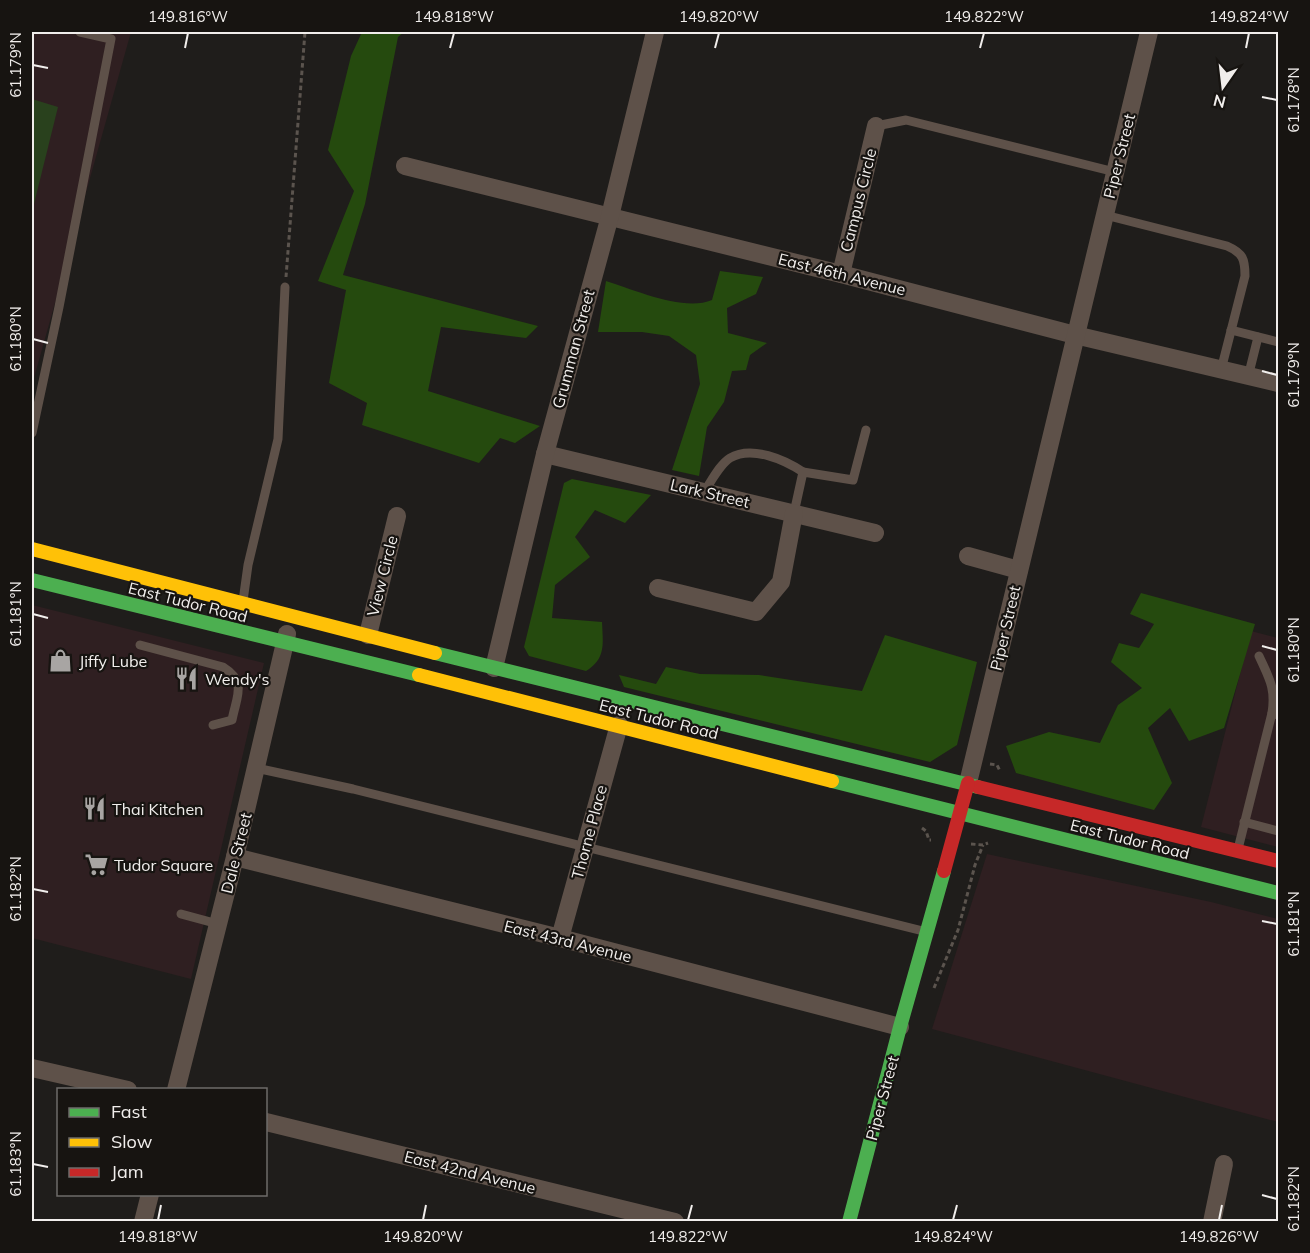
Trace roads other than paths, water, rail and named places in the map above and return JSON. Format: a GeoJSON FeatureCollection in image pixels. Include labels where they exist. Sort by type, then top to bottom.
{"type":"FeatureCollection","features":[{"type":"Feature","properties":{"kind":"main road","name":"East Tudor Road"},"geometry":{"type":"LineString","coordinates":[[32,549],[494,668],[1278,861]]}},
{"type":"Feature","properties":{"kind":"main road","name":"East Tudor Road"},"geometry":{"type":"LineString","coordinates":[[32,580],[619,725],[1278,893]]}},
{"type":"Feature","properties":{"kind":"main road","name":"Piper Street"},"geometry":{"type":"LineString","coordinates":[[849,1221],[968,783]]}},
{"type":"Feature","properties":{"kind":"street","name":"Grumman Street"},"geometry":{"type":"LineString","coordinates":[[494,668],[545,454],[610,216],[655,32]]}},
{"type":"Feature","properties":{"kind":"street","name":"Piper Street"},"geometry":{"type":"LineString","coordinates":[[968,783],[1149,32]]}},
{"type":"Feature","properties":{"kind":"street","name":"Campus Circle"},"geometry":{"type":"LineString","coordinates":[[840,273],[876,126]]}},
{"type":"Feature","properties":{"kind":"street","name":"East 46th Avenue"},"geometry":{"type":"LineString","coordinates":[[405,166],[1278,383]]}},
{"type":"Feature","properties":{"kind":"street","name":"Lark Street"},"geometry":{"type":"LineString","coordinates":[[545,454],[874,533]]}},
{"type":"Feature","properties":{"kind":"street"},"geometry":{"type":"LineString","coordinates":[[658,588],[756,612],[781,582],[794,513]]}},
{"type":"Feature","properties":{"kind":"street","name":"View Circle"},"geometry":{"type":"LineString","coordinates":[[368,635],[397,516]]}},
{"type":"Feature","properties":{"kind":"street"},"geometry":{"type":"LineString","coordinates":[[969,556],[1019,570]]}},
{"type":"Feature","properties":{"kind":"street","name":"Dale Street"},"geometry":{"type":"LineString","coordinates":[[176,1088],[235,857],[290,616]]}},
{"type":"Feature","properties":{"kind":"street","name":"Thorne Place"},"geometry":{"type":"LineString","coordinates":[[560,938],[619,725]]}},
{"type":"Feature","properties":{"kind":"street","name":"East 43rd Avenue"},"geometry":{"type":"LineString","coordinates":[[235,857],[560,938],[900,1027]]}},
{"type":"Feature","properties":{"kind":"street"},"geometry":{"type":"LineString","coordinates":[[32,1068],[123,1088]]}},
{"type":"Feature","properties":{"kind":"street","name":"East 42nd Avenue"},"geometry":{"type":"LineString","coordinates":[[267,1122],[675,1221]]}},
{"type":"Feature","properties":{"kind":"street"},"geometry":{"type":"LineString","coordinates":[[1212,1221],[1224,1164]]}},
{"type":"Feature","properties":{"kind":"street"},"geometry":{"type":"LineString","coordinates":[[143,1221],[149,1196]]}},
{"type":"Feature","properties":{"kind":"lane"},"geometry":{"type":"LineString","coordinates":[[32,433],[112,35],[80,32]]}},
{"type":"Feature","properties":{"kind":"lane"},"geometry":{"type":"LineString","coordinates":[[876,126],[906,120],[1115,172]]}},
{"type":"Feature","properties":{"kind":"lane"},"geometry":{"type":"LineString","coordinates":[[1105,215],[1227,246],[1240,252],[1245,261],[1245,276],[1221,370]]}},
{"type":"Feature","properties":{"kind":"lane"},"geometry":{"type":"LineString","coordinates":[[243,604],[248,565],[278,439],[285,287]]}},
{"type":"Feature","properties":{"kind":"lane"},"geometry":{"type":"LineString","coordinates":[[1230,330],[1278,342]]}},
{"type":"Feature","properties":{"kind":"lane"},"geometry":{"type":"LineString","coordinates":[[1248,376],[1258,337]]}},
{"type":"Feature","properties":{"kind":"lane"},"geometry":{"type":"LineString","coordinates":[[704,492],[728,459],[736,455],[752,453],[793,465],[803,472],[853,480],[866,430]]}},
{"type":"Feature","properties":{"kind":"lane"},"geometry":{"type":"LineString","coordinates":[[794,513],[803,472]]}},
{"type":"Feature","properties":{"kind":"lane"},"geometry":{"type":"LineString","coordinates":[[140,645],[223,667],[233,673],[239,687],[232,720],[213,725]]}},
{"type":"Feature","properties":{"kind":"lane"},"geometry":{"type":"LineString","coordinates":[[1237,851],[1275,714],[1273,691],[1259,656]]}},
{"type":"Feature","properties":{"kind":"lane"},"geometry":{"type":"LineString","coordinates":[[256,768],[353,789],[928,932]]}},
{"type":"Feature","properties":{"kind":"lane"},"geometry":{"type":"LineString","coordinates":[[1244,822],[1278,831]]}},
{"type":"Feature","properties":{"kind":"lane"},"geometry":{"type":"LineString","coordinates":[[181,914],[218,924]]}},
{"type":"Feature","properties":{"kind":"place","name":"Jiffy Lube"},"geometry":{"type":"Point","coordinates":[61,661]}},
{"type":"Feature","properties":{"kind":"place","name":"Wendy's"},"geometry":{"type":"Point","coordinates":[187,679]}},
{"type":"Feature","properties":{"kind":"place","name":"Thai Kitchen"},"geometry":{"type":"Point","coordinates":[94,809]}},
{"type":"Feature","properties":{"kind":"place","name":"Tudor Square"},"geometry":{"type":"Point","coordinates":[96,865]}}]}
